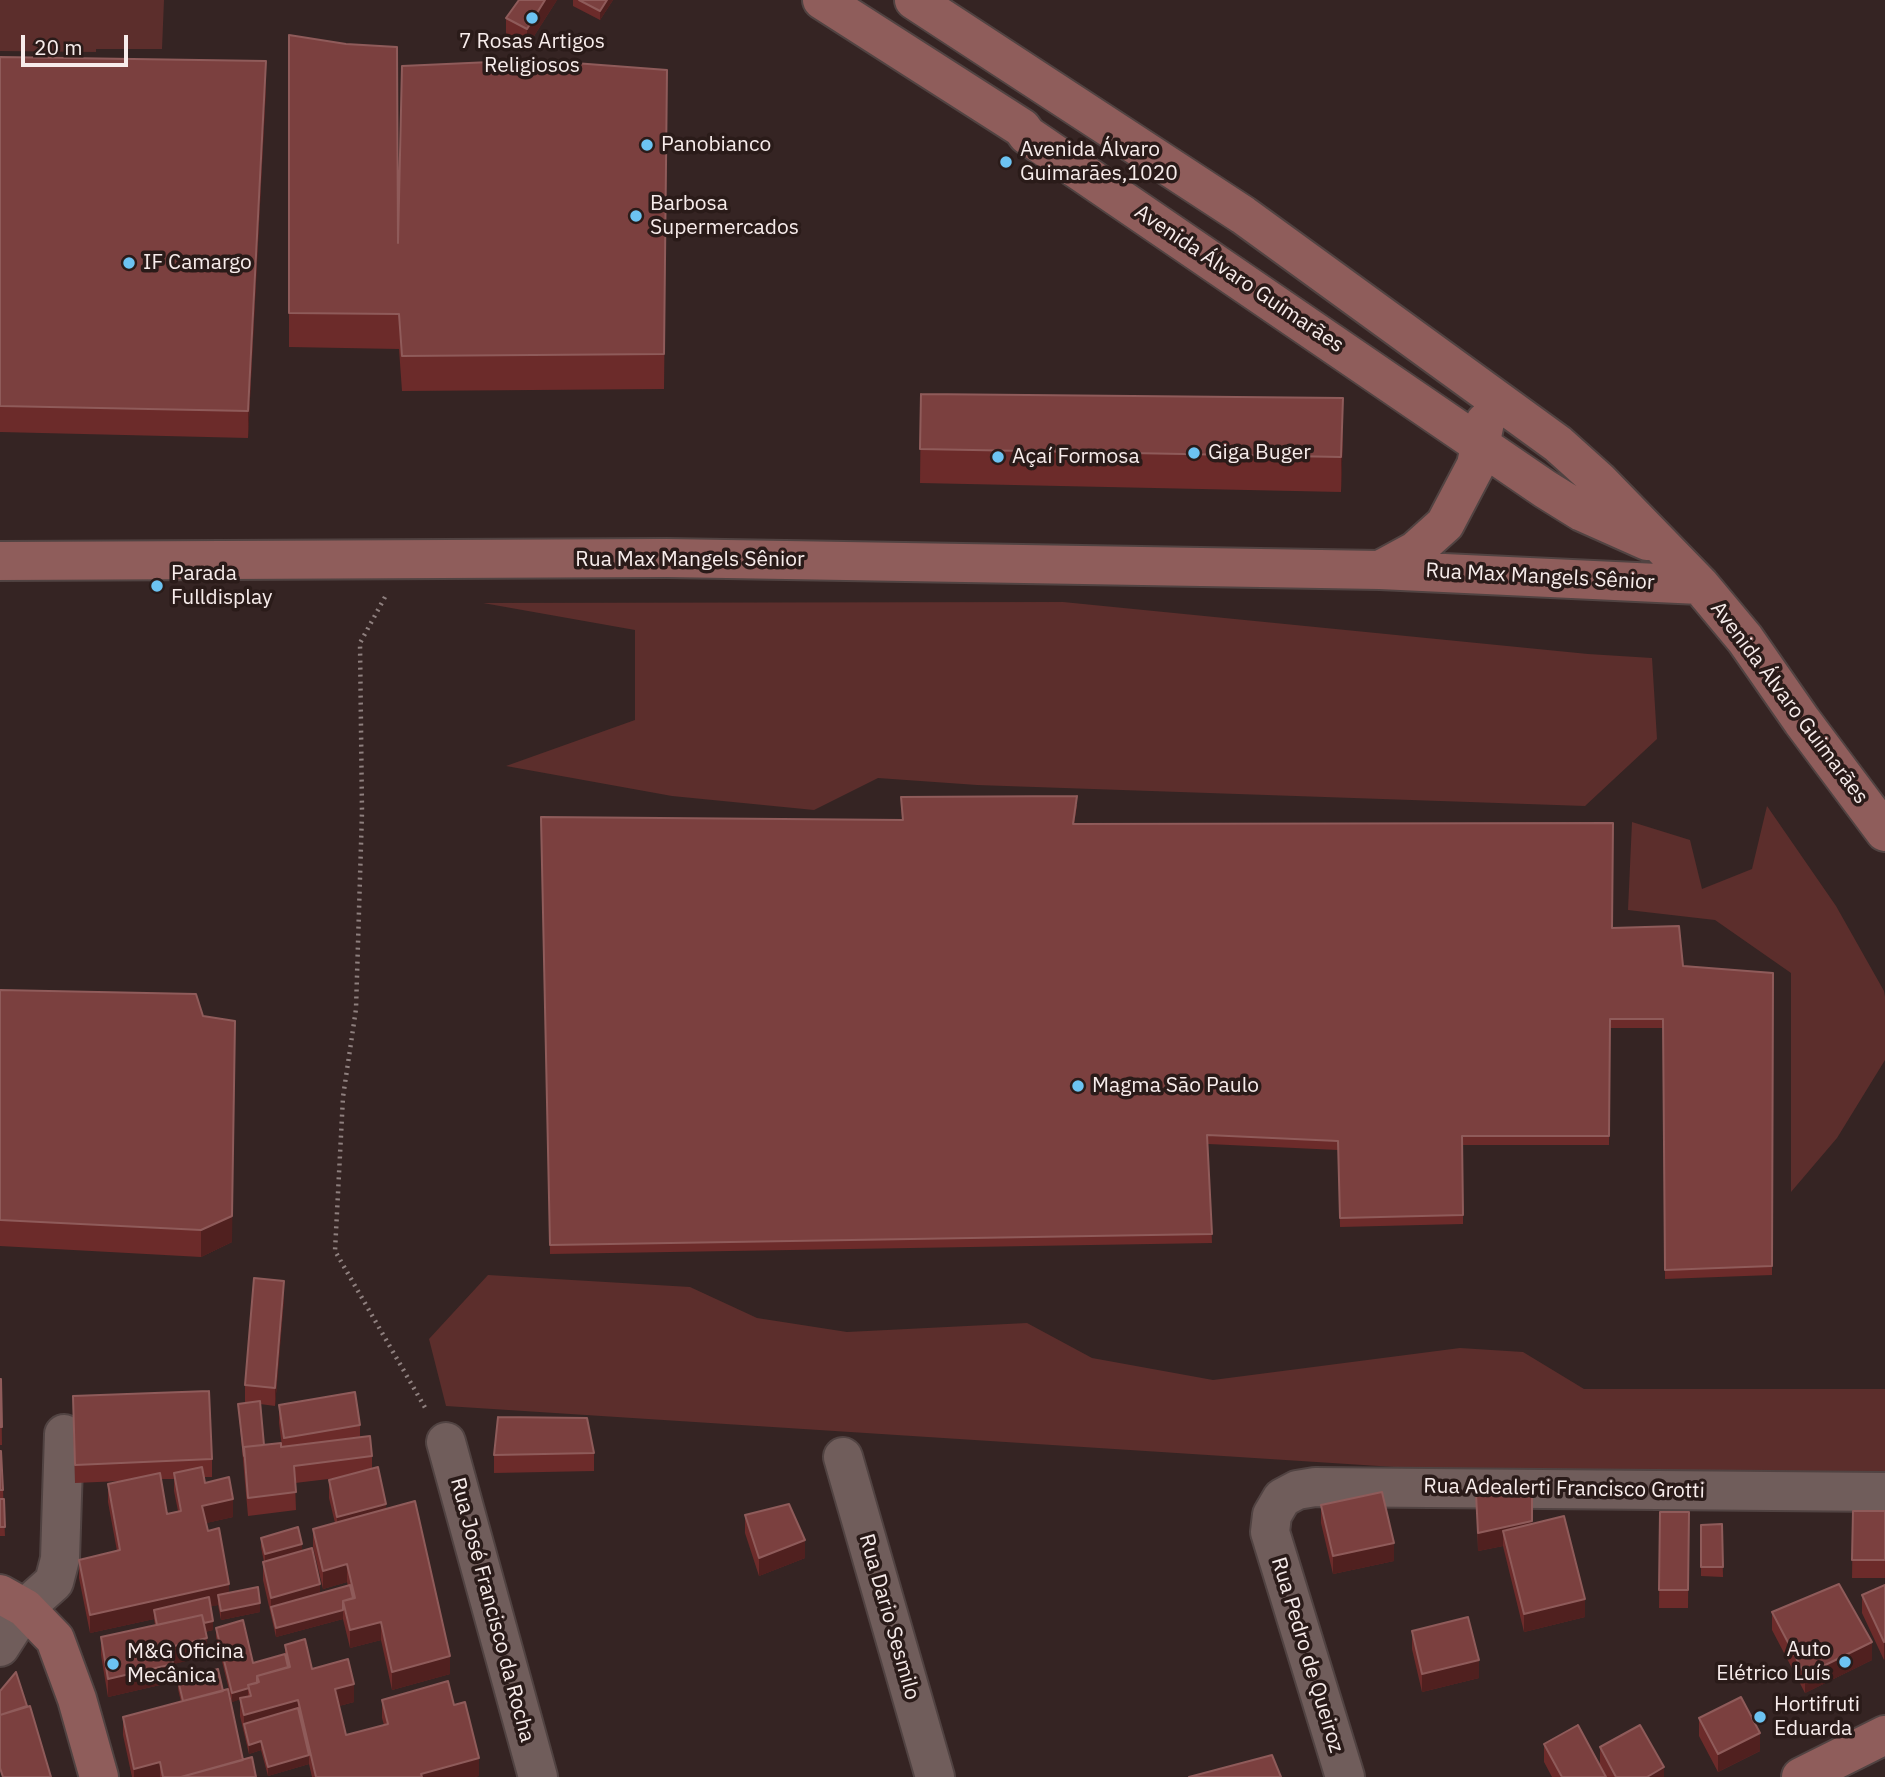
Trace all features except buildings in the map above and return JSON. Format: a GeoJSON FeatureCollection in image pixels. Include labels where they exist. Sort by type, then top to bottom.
{"type":"FeatureCollection","features":[{"type":"Feature","properties":{"kind":"street","name":"Avenida Álvaro Guimarães"},"geometry":{"type":"LineString","coordinates":[[822,0],[1022,128],[1027,135],[1582,512],[1662,548]]}},
{"type":"Feature","properties":{"kind":"street","name":"Avenida Álvaro Guimarães"},"geometry":{"type":"LineString","coordinates":[[914,0],[1243,215],[1558,444],[1598,480],[1700,585],[1745,639],[1885,832]]}},
{"type":"Feature","properties":{"kind":"street","name":"Rua Max Mangels Sênior"},"geometry":{"type":"LineString","coordinates":[[1380,570],[1415,551],[1445,524],[1473,472],[1484,423],[1500,400]]}},
{"type":"Feature","properties":{"kind":"street","name":"Rua Max Mangels Sênior"},"geometry":{"type":"LineString","coordinates":[[0,561],[667,558],[1380,570],[1700,585]]}},
{"type":"Feature","properties":{"kind":"street"},"geometry":{"type":"LineString","coordinates":[[0,1647],[13,1601],[54,1582],[60,1559],[64,1434]]}},
{"type":"Feature","properties":{"kind":"street","name":"Rua José Francisco da Rocha"},"geometry":{"type":"LineString","coordinates":[[446,1442],[538,1777]]}},
{"type":"Feature","properties":{"kind":"street","name":"Rua Dario Sesmilo"},"geometry":{"type":"LineString","coordinates":[[843,1457],[935,1777]]}},
{"type":"Feature","properties":{"kind":"street","name":"Rua Adealerti Francisco Grotti"},"geometry":{"type":"LineString","coordinates":[[1270,1532],[1272,1515],[1282,1498],[1297,1490],[1315,1487],[1885,1492]]}},
{"type":"Feature","properties":{"kind":"street","name":"Rua Pedro de Queiroz"},"geometry":{"type":"LineString","coordinates":[[1270,1532],[1345,1777]]}},
{"type":"Feature","properties":{"kind":"street"},"geometry":{"type":"LineString","coordinates":[[13,1601],[55,1639],[77,1699],[99,1777]]}},
{"type":"Feature","properties":{"kind":"street"},"geometry":{"type":"LineString","coordinates":[[1801,1777],[1885,1735]]}},
{"type":"Feature","properties":{"kind":"path"},"geometry":{"type":"LineString","coordinates":[[386,597],[360,643],[362,812],[356,1009],[343,1097],[335,1251],[446,1442]]}},
{"type":"Feature","properties":{"kind":"shaded area"},"geometry":{"type":"Polygon","coordinates":[[[0,0],[164,0],[162,49],[96,49],[96,52],[0,51],[0,0]]]}},
{"type":"Feature","properties":{"kind":"shaded area"},"geometry":{"type":"Polygon","coordinates":[[[1063,602],[1652,658],[1657,739],[1585,806],[977,785],[878,778],[814,810],[672,796],[506,766],[635,720],[635,630],[483,603],[1063,602]]]}},
{"type":"Feature","properties":{"kind":"shaded area"},"geometry":{"type":"Polygon","coordinates":[[[1767,806],[1836,906],[1885,997],[1885,1060],[1837,1138],[1791,1192],[1791,973],[1715,920],[1628,910],[1632,822],[1690,840],[1702,889],[1752,869],[1767,806]]]}},
{"type":"Feature","properties":{"kind":"shaded area"},"geometry":{"type":"Polygon","coordinates":[[[488,1275],[690,1287],[757,1318],[847,1332],[1027,1323],[1092,1358],[1213,1380],[1460,1348],[1523,1352],[1584,1389],[1885,1389],[1885,1475],[1534,1476],[446,1406],[429,1339],[488,1275]]]}},
{"type":"Feature","properties":{"kind":"place","name":"7 Rosas Artigos Religiosos"},"geometry":{"type":"Point","coordinates":[532,18]}},
{"type":"Feature","properties":{"kind":"place","name":"Panobianco"},"geometry":{"type":"Point","coordinates":[647,145]}},
{"type":"Feature","properties":{"kind":"place","name":"Avenida Álvaro Guimarães,1020"},"geometry":{"type":"Point","coordinates":[1006,162]}},
{"type":"Feature","properties":{"kind":"place","name":"Barbosa Supermercados"},"geometry":{"type":"Point","coordinates":[636,216]}},
{"type":"Feature","properties":{"kind":"place","name":"IF Camargo"},"geometry":{"type":"Point","coordinates":[129,263]}},
{"type":"Feature","properties":{"kind":"place","name":"Giga Buger"},"geometry":{"type":"Point","coordinates":[1194,453]}},
{"type":"Feature","properties":{"kind":"place","name":"Açaí Formosa"},"geometry":{"type":"Point","coordinates":[998,457]}},
{"type":"Feature","properties":{"kind":"place","name":"Parada Fulldisplay"},"geometry":{"type":"Point","coordinates":[157,586]}},
{"type":"Feature","properties":{"kind":"place","name":"Magma São Paulo"},"geometry":{"type":"Point","coordinates":[1078,1086]}},
{"type":"Feature","properties":{"kind":"place","name":"Auto Elétrico Luís"},"geometry":{"type":"Point","coordinates":[1845,1662]}},
{"type":"Feature","properties":{"kind":"place","name":"M&G Oficina Mecânica"},"geometry":{"type":"Point","coordinates":[113,1664]}},
{"type":"Feature","properties":{"kind":"place","name":"Hortifruti Eduarda"},"geometry":{"type":"Point","coordinates":[1760,1717]}}]}
